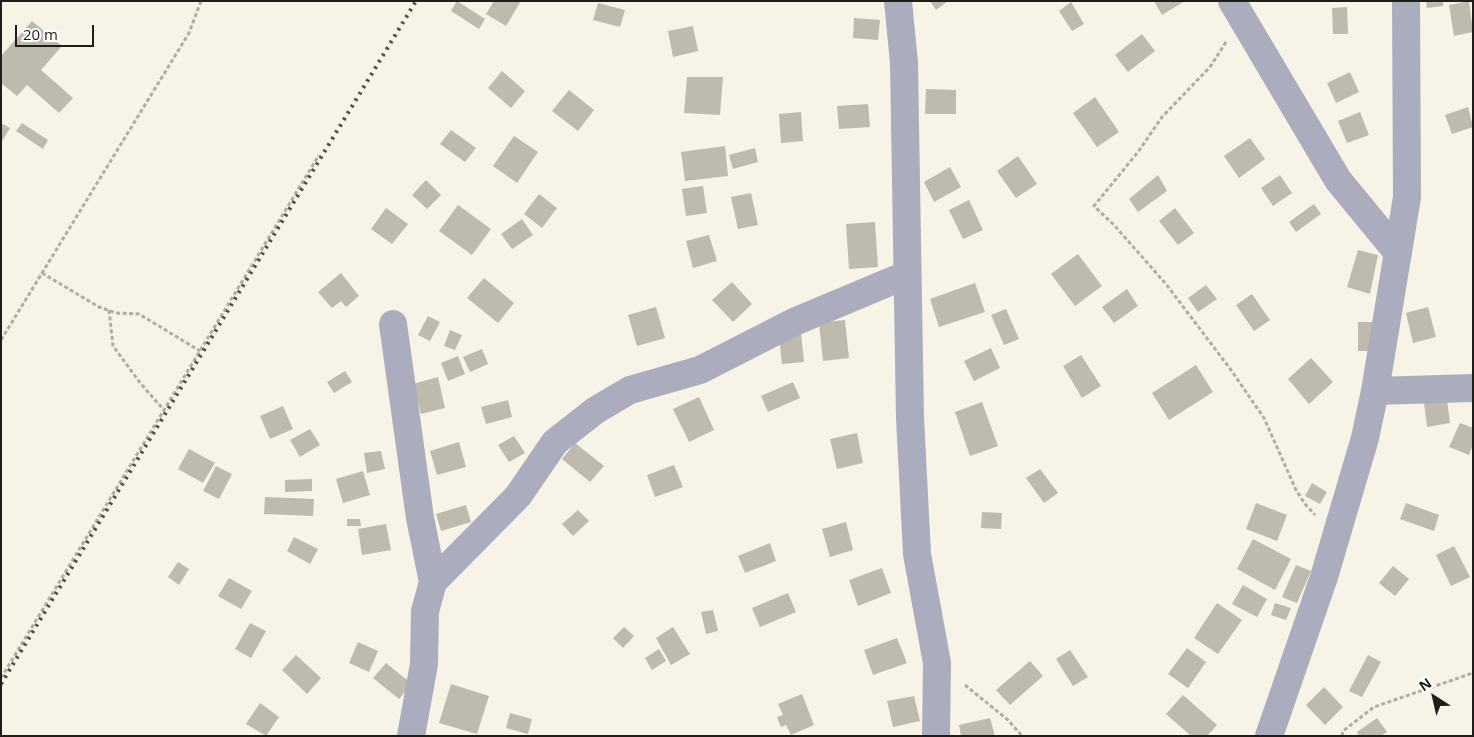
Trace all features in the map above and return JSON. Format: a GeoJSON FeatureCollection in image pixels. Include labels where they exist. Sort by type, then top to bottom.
{"type":"FeatureCollection","features":[{"type":"Feature","properties":{"kind":"street"},"geometry":{"type":"LineString","coordinates":[[898,1],[904,63],[906,275],[910,418],[917,554],[937,663],[936,736]]}},
{"type":"Feature","properties":{"kind":"street"},"geometry":{"type":"LineString","coordinates":[[1269,736],[1324,577],[1365,438],[1375,391],[1407,197],[1406,1]]}},
{"type":"Feature","properties":{"kind":"street"},"geometry":{"type":"LineString","coordinates":[[1234,3],[1300,119],[1338,180],[1398,253]]}},
{"type":"Feature","properties":{"kind":"street"},"geometry":{"type":"LineString","coordinates":[[433,582],[518,496],[555,442],[596,410],[630,390],[700,370],[794,322],[906,275]]}},
{"type":"Feature","properties":{"kind":"street"},"geometry":{"type":"LineString","coordinates":[[393,324],[420,518],[433,582],[425,611],[424,664],[409,735]]}},
{"type":"Feature","properties":{"kind":"street"},"geometry":{"type":"LineString","coordinates":[[1375,391],[1473,388]]}},
{"type":"Feature","properties":{"kind":"path"},"geometry":{"type":"LineString","coordinates":[[1,340],[189,34],[200,1]]}},
{"type":"Feature","properties":{"kind":"path"},"geometry":{"type":"LineString","coordinates":[[1234,3],[1227,40],[1210,67],[1162,116],[1138,152],[1094,206],[1114,225],[1166,284],[1231,370],[1264,418],[1305,504],[1337,533]]}},
{"type":"Feature","properties":{"kind":"path"},"geometry":{"type":"LineString","coordinates":[[1,678],[319,155]]}},
{"type":"Feature","properties":{"kind":"path"},"geometry":{"type":"LineString","coordinates":[[42,273],[99,307],[116,313],[139,314],[200,351]]}},
{"type":"Feature","properties":{"kind":"path"},"geometry":{"type":"LineString","coordinates":[[109,310],[113,346],[141,384],[164,410]]}},
{"type":"Feature","properties":{"kind":"path"},"geometry":{"type":"LineString","coordinates":[[937,663],[1008,720],[1022,736]]}},
{"type":"Feature","properties":{"kind":"path"},"geometry":{"type":"LineString","coordinates":[[1342,736],[1343,731],[1374,707],[1473,673]]}},
{"type":"Feature","properties":{"kind":"building"},"geometry":{"type":"Polygon","coordinates":[[[457,1],[485,19],[479,29],[451,11],[457,1]]]}},
{"type":"Feature","properties":{"kind":"building"},"geometry":{"type":"Polygon","coordinates":[[[494,1],[521,1],[506,26],[486,14],[494,1]]]}},
{"type":"Feature","properties":{"kind":"building"},"geometry":{"type":"Polygon","coordinates":[[[930,1],[948,1],[936,10],[930,1]]]}},
{"type":"Feature","properties":{"kind":"building"},"geometry":{"type":"Polygon","coordinates":[[[1154,1],[1185,1],[1162,15],[1154,1]]]}},
{"type":"Feature","properties":{"kind":"building"},"geometry":{"type":"Polygon","coordinates":[[[1426,1],[1443,1],[1443,6],[1427,8],[1426,1]]]}},
{"type":"Feature","properties":{"kind":"building"},"geometry":{"type":"Polygon","coordinates":[[[1469,1],[1473,32],[1454,36],[1449,5],[1469,1]]]}},
{"type":"Feature","properties":{"kind":"building"},"geometry":{"type":"Polygon","coordinates":[[[1071,2],[1084,24],[1072,31],[1059,11],[1071,2]]]}},
{"type":"Feature","properties":{"kind":"building"},"geometry":{"type":"Polygon","coordinates":[[[598,3],[625,10],[620,27],[593,20],[598,3]]]}},
{"type":"Feature","properties":{"kind":"building"},"geometry":{"type":"Polygon","coordinates":[[[1347,7],[1348,34],[1333,34],[1332,8],[1347,7]]]}},
{"type":"Feature","properties":{"kind":"building"},"geometry":{"type":"Polygon","coordinates":[[[854,18],[880,20],[878,40],[853,38],[854,18]]]}},
{"type":"Feature","properties":{"kind":"building"},"geometry":{"type":"Polygon","coordinates":[[[32,21],[62,46],[41,70],[73,98],[59,113],[27,85],[17,96],[1,83],[1,56],[32,21]]]}},
{"type":"Feature","properties":{"kind":"building"},"geometry":{"type":"Polygon","coordinates":[[[693,26],[698,51],[673,57],[668,31],[693,26]]]}},
{"type":"Feature","properties":{"kind":"building"},"geometry":{"type":"Polygon","coordinates":[[[1142,34],[1155,51],[1128,72],[1115,55],[1142,34]]]}},
{"type":"Feature","properties":{"kind":"building"},"geometry":{"type":"Polygon","coordinates":[[[502,71],[525,91],[511,108],[488,88],[502,71]]]}},
{"type":"Feature","properties":{"kind":"building"},"geometry":{"type":"Polygon","coordinates":[[[1350,72],[1359,92],[1336,103],[1327,83],[1350,72]]]}},
{"type":"Feature","properties":{"kind":"building"},"geometry":{"type":"Polygon","coordinates":[[[687,77],[723,77],[720,115],[684,113],[687,77]]]}},
{"type":"Feature","properties":{"kind":"building"},"geometry":{"type":"Polygon","coordinates":[[[926,89],[956,90],[956,114],[925,114],[926,89]]]}},
{"type":"Feature","properties":{"kind":"building"},"geometry":{"type":"Polygon","coordinates":[[[569,90],[594,110],[578,131],[552,111],[569,90]]]}},
{"type":"Feature","properties":{"kind":"building"},"geometry":{"type":"Polygon","coordinates":[[[1095,97],[1119,132],[1097,147],[1073,113],[1095,97]]]}},
{"type":"Feature","properties":{"kind":"building"},"geometry":{"type":"Polygon","coordinates":[[[868,104],[870,127],[839,129],[837,106],[868,104]]]}},
{"type":"Feature","properties":{"kind":"building"},"geometry":{"type":"Polygon","coordinates":[[[1468,107],[1473,127],[1452,134],[1445,115],[1468,107]]]}},
{"type":"Feature","properties":{"kind":"building"},"geometry":{"type":"Polygon","coordinates":[[[801,112],[803,141],[781,143],[779,114],[801,112]]]}},
{"type":"Feature","properties":{"kind":"building"},"geometry":{"type":"Polygon","coordinates":[[[1360,112],[1369,135],[1347,143],[1338,121],[1360,112]]]}},
{"type":"Feature","properties":{"kind":"building"},"geometry":{"type":"Polygon","coordinates":[[[1,123],[10,128],[1,143],[1,123]]]}},
{"type":"Feature","properties":{"kind":"building"},"geometry":{"type":"Polygon","coordinates":[[[22,123],[48,140],[43,149],[16,131],[22,123]]]}},
{"type":"Feature","properties":{"kind":"building"},"geometry":{"type":"Polygon","coordinates":[[[451,130],[476,148],[465,162],[440,144],[451,130]]]}},
{"type":"Feature","properties":{"kind":"building"},"geometry":{"type":"Polygon","coordinates":[[[514,136],[538,152],[517,183],[493,166],[514,136]]]}},
{"type":"Feature","properties":{"kind":"building"},"geometry":{"type":"Polygon","coordinates":[[[1250,138],[1265,159],[1239,178],[1224,156],[1250,138]]]}},
{"type":"Feature","properties":{"kind":"building"},"geometry":{"type":"Polygon","coordinates":[[[725,146],[728,176],[685,181],[681,152],[725,146]]]}},
{"type":"Feature","properties":{"kind":"building"},"geometry":{"type":"Polygon","coordinates":[[[755,148],[758,162],[733,169],[729,155],[755,148]]]}},
{"type":"Feature","properties":{"kind":"building"},"geometry":{"type":"Polygon","coordinates":[[[1018,156],[1037,184],[1016,198],[997,171],[1018,156]]]}},
{"type":"Feature","properties":{"kind":"building"},"geometry":{"type":"Polygon","coordinates":[[[950,167],[961,187],[934,202],[924,182],[950,167]]]}},
{"type":"Feature","properties":{"kind":"building"},"geometry":{"type":"Polygon","coordinates":[[[1158,175],[1167,191],[1138,212],[1129,199],[1158,175]]]}},
{"type":"Feature","properties":{"kind":"building"},"geometry":{"type":"Polygon","coordinates":[[[1280,175],[1292,193],[1273,206],[1261,188],[1280,175]]]}},
{"type":"Feature","properties":{"kind":"building"},"geometry":{"type":"Polygon","coordinates":[[[426,180],[441,195],[427,209],[412,195],[426,180]]]}},
{"type":"Feature","properties":{"kind":"building"},"geometry":{"type":"Polygon","coordinates":[[[703,186],[707,213],[686,216],[682,189],[703,186]]]}},
{"type":"Feature","properties":{"kind":"building"},"geometry":{"type":"Polygon","coordinates":[[[751,193],[758,225],[738,229],[731,197],[751,193]]]}},
{"type":"Feature","properties":{"kind":"building"},"geometry":{"type":"Polygon","coordinates":[[[539,194],[557,208],[542,228],[524,214],[539,194]]]}},
{"type":"Feature","properties":{"kind":"building"},"geometry":{"type":"Polygon","coordinates":[[[969,200],[983,230],[963,239],[949,210],[969,200]]]}},
{"type":"Feature","properties":{"kind":"building"},"geometry":{"type":"Polygon","coordinates":[[[1314,204],[1321,214],[1296,232],[1289,222],[1314,204]]]}},
{"type":"Feature","properties":{"kind":"building"},"geometry":{"type":"Polygon","coordinates":[[[458,205],[491,229],[472,255],[439,231],[458,205]]]}},
{"type":"Feature","properties":{"kind":"building"},"geometry":{"type":"Polygon","coordinates":[[[386,208],[408,224],[392,244],[371,229],[386,208]]]}},
{"type":"Feature","properties":{"kind":"building"},"geometry":{"type":"Polygon","coordinates":[[[1175,208],[1194,233],[1178,245],[1159,221],[1175,208]]]}},
{"type":"Feature","properties":{"kind":"building"},"geometry":{"type":"Polygon","coordinates":[[[522,219],[533,235],[512,249],[501,234],[522,219]]]}},
{"type":"Feature","properties":{"kind":"building"},"geometry":{"type":"Polygon","coordinates":[[[875,222],[878,267],[849,269],[846,224],[875,222]]]}},
{"type":"Feature","properties":{"kind":"building"},"geometry":{"type":"Polygon","coordinates":[[[709,235],[717,261],[693,268],[686,241],[709,235]]]}},
{"type":"Feature","properties":{"kind":"building"},"geometry":{"type":"Polygon","coordinates":[[[1358,250],[1378,255],[1370,294],[1347,287],[1358,250]]]}},
{"type":"Feature","properties":{"kind":"building"},"geometry":{"type":"Polygon","coordinates":[[[1078,254],[1102,286],[1075,306],[1051,274],[1078,254]]]}},
{"type":"Feature","properties":{"kind":"building"},"geometry":{"type":"Polygon","coordinates":[[[341,273],[359,296],[346,307],[341,301],[332,308],[318,292],[341,273]]]}},
{"type":"Feature","properties":{"kind":"building"},"geometry":{"type":"Polygon","coordinates":[[[484,278],[514,303],[498,323],[467,298],[484,278]]]}},
{"type":"Feature","properties":{"kind":"building"},"geometry":{"type":"Polygon","coordinates":[[[732,282],[752,304],[733,322],[712,300],[732,282]]]}},
{"type":"Feature","properties":{"kind":"building"},"geometry":{"type":"Polygon","coordinates":[[[975,283],[985,312],[939,327],[930,299],[975,283]]]}},
{"type":"Feature","properties":{"kind":"building"},"geometry":{"type":"Polygon","coordinates":[[[1206,285],[1217,299],[1198,312],[1188,298],[1206,285]]]}},
{"type":"Feature","properties":{"kind":"building"},"geometry":{"type":"Polygon","coordinates":[[[1127,289],[1138,306],[1114,323],[1102,307],[1127,289]]]}},
{"type":"Feature","properties":{"kind":"building"},"geometry":{"type":"Polygon","coordinates":[[[1252,294],[1270,320],[1254,331],[1236,305],[1252,294]]]}},
{"type":"Feature","properties":{"kind":"building"},"geometry":{"type":"Polygon","coordinates":[[[656,307],[665,338],[637,346],[628,315],[656,307]]]}},
{"type":"Feature","properties":{"kind":"building"},"geometry":{"type":"Polygon","coordinates":[[[1428,307],[1436,337],[1413,343],[1406,313],[1428,307]]]}},
{"type":"Feature","properties":{"kind":"building"},"geometry":{"type":"Polygon","coordinates":[[[1006,309],[1019,339],[1004,345],[991,315],[1006,309]]]}},
{"type":"Feature","properties":{"kind":"building"},"geometry":{"type":"Polygon","coordinates":[[[428,316],[440,322],[430,341],[418,335],[428,316]]]}},
{"type":"Feature","properties":{"kind":"building"},"geometry":{"type":"Polygon","coordinates":[[[845,320],[849,358],[823,361],[819,323],[845,320]]]}},
{"type":"Feature","properties":{"kind":"building"},"geometry":{"type":"Polygon","coordinates":[[[1358,322],[1376,322],[1375,351],[1358,351],[1358,322]]]}},
{"type":"Feature","properties":{"kind":"building"},"geometry":{"type":"Polygon","coordinates":[[[450,330],[462,335],[455,350],[444,346],[450,330]]]}},
{"type":"Feature","properties":{"kind":"building"},"geometry":{"type":"Polygon","coordinates":[[[801,333],[804,362],[782,364],[779,337],[801,333]]]}},
{"type":"Feature","properties":{"kind":"building"},"geometry":{"type":"Polygon","coordinates":[[[991,348],[1000,368],[974,381],[964,361],[991,348]]]}},
{"type":"Feature","properties":{"kind":"building"},"geometry":{"type":"Polygon","coordinates":[[[482,349],[488,364],[470,372],[463,357],[482,349]]]}},
{"type":"Feature","properties":{"kind":"building"},"geometry":{"type":"Polygon","coordinates":[[[1081,355],[1101,386],[1082,398],[1063,366],[1081,355]]]}},
{"type":"Feature","properties":{"kind":"building"},"geometry":{"type":"Polygon","coordinates":[[[458,356],[465,374],[448,381],[441,363],[458,356]]]}},
{"type":"Feature","properties":{"kind":"building"},"geometry":{"type":"Polygon","coordinates":[[[1311,358],[1333,382],[1309,404],[1288,379],[1311,358]]]}},
{"type":"Feature","properties":{"kind":"building"},"geometry":{"type":"Polygon","coordinates":[[[1196,365],[1213,392],[1169,420],[1152,393],[1196,365]]]}},
{"type":"Feature","properties":{"kind":"building"},"geometry":{"type":"Polygon","coordinates":[[[345,371],[352,382],[334,393],[327,382],[345,371]]]}},
{"type":"Feature","properties":{"kind":"building"},"geometry":{"type":"Polygon","coordinates":[[[438,377],[445,408],[421,414],[413,384],[438,377]]]}},
{"type":"Feature","properties":{"kind":"building"},"geometry":{"type":"Polygon","coordinates":[[[793,382],[800,398],[768,412],[761,396],[793,382]]]}},
{"type":"Feature","properties":{"kind":"building"},"geometry":{"type":"Polygon","coordinates":[[[699,397],[714,430],[689,442],[673,409],[699,397]]]}},
{"type":"Feature","properties":{"kind":"building"},"geometry":{"type":"Polygon","coordinates":[[[508,400],[512,417],[486,424],[481,407],[508,400]]]}},
{"type":"Feature","properties":{"kind":"building"},"geometry":{"type":"Polygon","coordinates":[[[1447,400],[1450,423],[1427,427],[1424,403],[1447,400]]]}},
{"type":"Feature","properties":{"kind":"building"},"geometry":{"type":"Polygon","coordinates":[[[982,402],[998,446],[970,456],[955,412],[982,402]]]}},
{"type":"Feature","properties":{"kind":"building"},"geometry":{"type":"Polygon","coordinates":[[[283,406],[293,429],[270,439],[260,416],[283,406]]]}},
{"type":"Feature","properties":{"kind":"building"},"geometry":{"type":"Polygon","coordinates":[[[1460,423],[1473,428],[1473,445],[1469,455],[1449,447],[1460,423]]]}},
{"type":"Feature","properties":{"kind":"building"},"geometry":{"type":"Polygon","coordinates":[[[310,429],[320,445],[300,457],[290,440],[310,429]]]}},
{"type":"Feature","properties":{"kind":"building"},"geometry":{"type":"Polygon","coordinates":[[[857,433],[863,463],[837,469],[830,439],[857,433]]]}},
{"type":"Feature","properties":{"kind":"building"},"geometry":{"type":"Polygon","coordinates":[[[514,436],[525,453],[509,462],[498,445],[514,436]]]}},
{"type":"Feature","properties":{"kind":"building"},"geometry":{"type":"Polygon","coordinates":[[[459,442],[466,467],[437,475],[430,451],[459,442]]]}},
{"type":"Feature","properties":{"kind":"building"},"geometry":{"type":"Polygon","coordinates":[[[575,443],[604,466],[590,482],[562,459],[575,443]]]}},
{"type":"Feature","properties":{"kind":"building"},"geometry":{"type":"Polygon","coordinates":[[[189,449],[215,463],[203,483],[178,469],[189,449]]]}},
{"type":"Feature","properties":{"kind":"building"},"geometry":{"type":"Polygon","coordinates":[[[381,451],[385,469],[367,473],[364,453],[381,451]]]}},
{"type":"Feature","properties":{"kind":"building"},"geometry":{"type":"Polygon","coordinates":[[[674,465],[683,487],[655,497],[647,475],[674,465]]]}},
{"type":"Feature","properties":{"kind":"building"},"geometry":{"type":"Polygon","coordinates":[[[216,466],[232,474],[219,499],[203,491],[216,466]]]}},
{"type":"Feature","properties":{"kind":"building"},"geometry":{"type":"Polygon","coordinates":[[[1040,469],[1058,493],[1044,503],[1026,478],[1040,469]]]}},
{"type":"Feature","properties":{"kind":"building"},"geometry":{"type":"Polygon","coordinates":[[[363,471],[370,495],[343,503],[336,479],[363,471]]]}},
{"type":"Feature","properties":{"kind":"building"},"geometry":{"type":"Polygon","coordinates":[[[312,479],[312,491],[285,492],[285,480],[312,479]]]}},
{"type":"Feature","properties":{"kind":"building"},"geometry":{"type":"Polygon","coordinates":[[[1312,483],[1327,492],[1320,504],[1305,496],[1312,483]]]}},
{"type":"Feature","properties":{"kind":"building"},"geometry":{"type":"Polygon","coordinates":[[[265,497],[314,499],[313,516],[264,514],[265,497]]]}},
{"type":"Feature","properties":{"kind":"building"},"geometry":{"type":"Polygon","coordinates":[[[1256,503],[1287,515],[1277,541],[1246,529],[1256,503]]]}},
{"type":"Feature","properties":{"kind":"building"},"geometry":{"type":"Polygon","coordinates":[[[1406,503],[1439,515],[1434,531],[1400,519],[1406,503]]]}},
{"type":"Feature","properties":{"kind":"building"},"geometry":{"type":"Polygon","coordinates":[[[466,505],[471,522],[441,531],[436,514],[466,505]]]}},
{"type":"Feature","properties":{"kind":"building"},"geometry":{"type":"Polygon","coordinates":[[[578,510],[589,521],[573,536],[562,524],[578,510]]]}},
{"type":"Feature","properties":{"kind":"building"},"geometry":{"type":"Polygon","coordinates":[[[982,512],[1002,513],[1001,529],[981,528],[982,512]]]}},
{"type":"Feature","properties":{"kind":"building"},"geometry":{"type":"Polygon","coordinates":[[[347,519],[360,519],[361,526],[347,526],[347,519]]]}},
{"type":"Feature","properties":{"kind":"building"},"geometry":{"type":"Polygon","coordinates":[[[846,522],[853,550],[830,557],[822,529],[846,522]]]}},
{"type":"Feature","properties":{"kind":"building"},"geometry":{"type":"Polygon","coordinates":[[[386,524],[391,550],[362,555],[358,529],[386,524]]]}},
{"type":"Feature","properties":{"kind":"building"},"geometry":{"type":"Polygon","coordinates":[[[294,537],[318,549],[310,564],[287,551],[294,537]]]}},
{"type":"Feature","properties":{"kind":"building"},"geometry":{"type":"Polygon","coordinates":[[[1253,539],[1291,559],[1275,590],[1237,569],[1253,539]]]}},
{"type":"Feature","properties":{"kind":"building"},"geometry":{"type":"Polygon","coordinates":[[[770,543],[776,561],[745,573],[738,556],[770,543]]]}},
{"type":"Feature","properties":{"kind":"building"},"geometry":{"type":"Polygon","coordinates":[[[1454,546],[1470,577],[1451,586],[1436,555],[1454,546]]]}},
{"type":"Feature","properties":{"kind":"building"},"geometry":{"type":"Polygon","coordinates":[[[178,562],[189,569],[179,585],[168,577],[178,562]]]}},
{"type":"Feature","properties":{"kind":"building"},"geometry":{"type":"Polygon","coordinates":[[[1296,565],[1311,571],[1297,603],[1282,597],[1296,565]]]}},
{"type":"Feature","properties":{"kind":"building"},"geometry":{"type":"Polygon","coordinates":[[[1393,566],[1409,579],[1395,596],[1379,583],[1393,566]]]}},
{"type":"Feature","properties":{"kind":"building"},"geometry":{"type":"Polygon","coordinates":[[[882,568],[891,593],[858,606],[849,580],[882,568]]]}},
{"type":"Feature","properties":{"kind":"building"},"geometry":{"type":"Polygon","coordinates":[[[229,578],[252,591],[241,609],[218,596],[229,578]]]}},
{"type":"Feature","properties":{"kind":"building"},"geometry":{"type":"Polygon","coordinates":[[[1243,585],[1267,599],[1257,617],[1232,604],[1243,585]]]}},
{"type":"Feature","properties":{"kind":"building"},"geometry":{"type":"Polygon","coordinates":[[[788,593],[796,612],[760,627],[752,608],[788,593]]]}},
{"type":"Feature","properties":{"kind":"building"},"geometry":{"type":"Polygon","coordinates":[[[1217,603],[1242,620],[1218,654],[1194,638],[1217,603]]]}},
{"type":"Feature","properties":{"kind":"building"},"geometry":{"type":"Polygon","coordinates":[[[1275,603],[1291,608],[1286,620],[1271,615],[1275,603]]]}},
{"type":"Feature","properties":{"kind":"building"},"geometry":{"type":"Polygon","coordinates":[[[713,610],[718,631],[706,634],[701,612],[713,610]]]}},
{"type":"Feature","properties":{"kind":"building"},"geometry":{"type":"Polygon","coordinates":[[[250,623],[266,631],[251,658],[235,649],[250,623]]]}},
{"type":"Feature","properties":{"kind":"building"},"geometry":{"type":"Polygon","coordinates":[[[624,627],[634,636],[623,648],[613,638],[624,627]]]}},
{"type":"Feature","properties":{"kind":"building"},"geometry":{"type":"Polygon","coordinates":[[[673,627],[690,654],[671,665],[656,638],[673,627]]]}},
{"type":"Feature","properties":{"kind":"building"},"geometry":{"type":"Polygon","coordinates":[[[897,638],[907,663],[873,675],[864,650],[897,638]]]}},
{"type":"Feature","properties":{"kind":"building"},"geometry":{"type":"Polygon","coordinates":[[[358,642],[378,651],[369,672],[349,663],[358,642]]]}},
{"type":"Feature","properties":{"kind":"building"},"geometry":{"type":"Polygon","coordinates":[[[1187,648],[1206,662],[1188,688],[1168,674],[1187,648]]]}},
{"type":"Feature","properties":{"kind":"building"},"geometry":{"type":"Polygon","coordinates":[[[659,649],[666,661],[652,670],[645,658],[659,649]]]}},
{"type":"Feature","properties":{"kind":"building"},"geometry":{"type":"Polygon","coordinates":[[[1070,650],[1088,677],[1073,686],[1056,659],[1070,650]]]}},
{"type":"Feature","properties":{"kind":"building"},"geometry":{"type":"Polygon","coordinates":[[[296,655],[321,678],[307,694],[282,670],[296,655]]]}},
{"type":"Feature","properties":{"kind":"building"},"geometry":{"type":"Polygon","coordinates":[[[1368,655],[1381,662],[1362,697],[1349,691],[1368,655]]]}},
{"type":"Feature","properties":{"kind":"building"},"geometry":{"type":"Polygon","coordinates":[[[1030,661],[1043,676],[1010,705],[996,690],[1030,661]]]}},
{"type":"Feature","properties":{"kind":"building"},"geometry":{"type":"Polygon","coordinates":[[[386,663],[412,684],[399,699],[373,678],[386,663]]]}},
{"type":"Feature","properties":{"kind":"building"},"geometry":{"type":"Polygon","coordinates":[[[451,684],[489,696],[477,734],[439,723],[451,684]]]}},
{"type":"Feature","properties":{"kind":"building"},"geometry":{"type":"Polygon","coordinates":[[[1324,687],[1343,707],[1325,725],[1306,705],[1324,687]]]}},
{"type":"Feature","properties":{"kind":"building"},"geometry":{"type":"Polygon","coordinates":[[[802,694],[814,725],[791,735],[786,725],[781,727],[777,717],[783,715],[778,704],[802,694]]]}},
{"type":"Feature","properties":{"kind":"building"},"geometry":{"type":"Polygon","coordinates":[[[1183,695],[1217,725],[1207,736],[1191,736],[1166,714],[1183,695]]]}},
{"type":"Feature","properties":{"kind":"building"},"geometry":{"type":"Polygon","coordinates":[[[914,696],[920,721],[893,727],[887,701],[914,696]]]}},
{"type":"Feature","properties":{"kind":"building"},"geometry":{"type":"Polygon","coordinates":[[[260,703],[279,717],[266,736],[246,724],[260,703]]]}},
{"type":"Feature","properties":{"kind":"building"},"geometry":{"type":"Polygon","coordinates":[[[510,713],[532,719],[528,734],[506,728],[510,713]]]}},
{"type":"Feature","properties":{"kind":"building"},"geometry":{"type":"Polygon","coordinates":[[[990,718],[995,736],[961,736],[959,725],[990,718]]]}},
{"type":"Feature","properties":{"kind":"building"},"geometry":{"type":"Polygon","coordinates":[[[1377,718],[1387,732],[1381,736],[1359,736],[1357,732],[1377,718]]]}},
{"type":"Feature","properties":{"kind":"railway"},"geometry":{"type":"LineString","coordinates":[[1,684],[416,1]]}}]}
